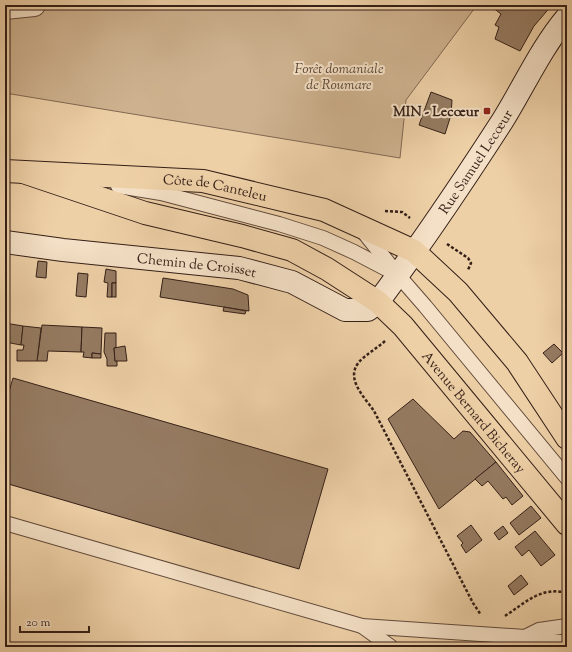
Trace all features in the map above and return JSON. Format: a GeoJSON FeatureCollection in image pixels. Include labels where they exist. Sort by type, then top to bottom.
{"type":"FeatureCollection","features":[{"type":"Feature","properties":{"kind":"main road","name":"Côte de Canteleu"},"geometry":{"type":"LineString","coordinates":[[18,172],[203,182],[324,210],[414,251]]}},
{"type":"Feature","properties":{"kind":"main road"},"geometry":{"type":"LineString","coordinates":[[18,172],[145,213],[242,236],[292,250],[327,269],[378,302]]}},
{"type":"Feature","properties":{"kind":"main road"},"geometry":{"type":"LineString","coordinates":[[414,251],[458,292],[518,362],[567,438]]}},
{"type":"Feature","properties":{"kind":"main road","name":"Avenue Bernard Bicheray"},"geometry":{"type":"LineString","coordinates":[[378,302],[406,329],[567,524]]}},
{"type":"Feature","properties":{"kind":"street"},"geometry":{"type":"LineString","coordinates":[[5,8],[34,5]]}},
{"type":"Feature","properties":{"kind":"street","name":"Rue Samuel Lecœur"},"geometry":{"type":"LineString","coordinates":[[378,302],[434,225],[503,119],[560,25],[567,17]]}},
{"type":"Feature","properties":{"kind":"street","name":"Chemin de Croisset"},"geometry":{"type":"LineString","coordinates":[[5,242],[63,250],[239,268],[292,282],[345,310],[368,310],[378,302]]}},
{"type":"Feature","properties":{"kind":"lane"},"geometry":{"type":"LineString","coordinates":[[18,172],[129,187],[279,224],[336,244],[398,276]]}},
{"type":"Feature","properties":{"kind":"lane"},"geometry":{"type":"LineString","coordinates":[[359,226],[398,276],[459,347],[567,478]]}},
{"type":"Feature","properties":{"kind":"lane"},"geometry":{"type":"LineString","coordinates":[[5,523],[362,626],[525,637],[543,642],[567,642]]}},
{"type":"Feature","properties":{"kind":"lane"},"geometry":{"type":"LineString","coordinates":[[362,626],[392,647]]}},
{"type":"Feature","properties":{"kind":"lane"},"geometry":{"type":"LineString","coordinates":[[525,637],[539,630],[567,626]]}},
{"type":"Feature","properties":{"kind":"path"},"geometry":{"type":"LineString","coordinates":[[388,339],[362,358],[357,364],[354,369],[355,384],[374,411],[473,603],[483,617]]}},
{"type":"Feature","properties":{"kind":"path"},"geometry":{"type":"LineString","coordinates":[[503,617],[536,596],[547,591],[567,593]]}},
{"type":"Feature","properties":{"kind":"green space","name":"Forêt domaniale de Roumare"},"geometry":{"type":"Polygon","coordinates":[[[5,5],[477,5],[406,100],[400,158],[5,93],[5,5]]]}},
{"type":"Feature","properties":{"kind":"building"},"geometry":{"type":"Polygon","coordinates":[[[493,5],[552,5],[534,26],[520,51],[495,39],[499,27],[495,25],[501,14],[492,7],[493,5]]]}},
{"type":"Feature","properties":{"kind":"building"},"geometry":{"type":"Polygon","coordinates":[[[431,92],[452,100],[451,115],[445,134],[419,125],[431,92]]]}},
{"type":"Feature","properties":{"kind":"building"},"geometry":{"type":"Polygon","coordinates":[[[38,261],[47,262],[46,278],[36,277],[38,261]]]}},
{"type":"Feature","properties":{"kind":"building"},"geometry":{"type":"Polygon","coordinates":[[[106,269],[116,271],[116,283],[112,283],[112,297],[107,297],[108,283],[104,282],[106,269]]]}},
{"type":"Feature","properties":{"kind":"building"},"geometry":{"type":"Polygon","coordinates":[[[78,273],[88,274],[86,297],[76,296],[78,273]]]}},
{"type":"Feature","properties":{"kind":"building"},"geometry":{"type":"Polygon","coordinates":[[[163,278],[233,289],[248,295],[249,311],[160,297],[163,278]]]}},
{"type":"Feature","properties":{"kind":"building"},"geometry":{"type":"Polygon","coordinates":[[[112,283],[116,283],[116,297],[112,297],[112,283]]]}},
{"type":"Feature","properties":{"kind":"building"},"geometry":{"type":"Polygon","coordinates":[[[224,307],[246,311],[245,314],[223,311],[224,307]]]}},
{"type":"Feature","properties":{"kind":"building"},"geometry":{"type":"Polygon","coordinates":[[[5,323],[23,326],[21,345],[5,342],[5,323]]]}},
{"type":"Feature","properties":{"kind":"building"},"geometry":{"type":"Polygon","coordinates":[[[42,325],[82,327],[81,352],[48,351],[47,361],[37,361],[42,325]]]}},
{"type":"Feature","properties":{"kind":"building"},"geometry":{"type":"Polygon","coordinates":[[[23,326],[41,328],[37,361],[17,361],[17,350],[23,350],[24,345],[21,345],[23,326]]]}},
{"type":"Feature","properties":{"kind":"building"},"geometry":{"type":"Polygon","coordinates":[[[82,327],[102,328],[101,354],[92,353],[92,358],[83,357],[84,352],[81,352],[82,327]]]}},
{"type":"Feature","properties":{"kind":"building"},"geometry":{"type":"Polygon","coordinates":[[[105,333],[116,333],[116,348],[114,348],[117,366],[107,366],[107,359],[104,352],[105,333]]]}},
{"type":"Feature","properties":{"kind":"building"},"geometry":{"type":"Polygon","coordinates":[[[554,344],[563,353],[552,363],[543,353],[554,344]]]}},
{"type":"Feature","properties":{"kind":"building"},"geometry":{"type":"Polygon","coordinates":[[[125,346],[127,361],[115,361],[114,348],[125,346]]]}},
{"type":"Feature","properties":{"kind":"building"},"geometry":{"type":"Polygon","coordinates":[[[92,353],[101,354],[101,358],[92,358],[92,353]]]}},
{"type":"Feature","properties":{"kind":"building"},"geometry":{"type":"Polygon","coordinates":[[[13,378],[328,469],[299,569],[5,483],[5,405],[13,378]]]}},
{"type":"Feature","properties":{"kind":"building"},"geometry":{"type":"Polygon","coordinates":[[[413,399],[454,439],[463,431],[470,432],[496,462],[439,509],[388,419],[413,399]]]}},
{"type":"Feature","properties":{"kind":"building"},"geometry":{"type":"Polygon","coordinates":[[[496,462],[523,496],[512,505],[506,497],[503,499],[488,481],[482,486],[475,479],[496,462]]]}},
{"type":"Feature","properties":{"kind":"building"},"geometry":{"type":"Polygon","coordinates":[[[531,506],[541,518],[519,535],[510,523],[531,506]]]}},
{"type":"Feature","properties":{"kind":"building"},"geometry":{"type":"Polygon","coordinates":[[[471,525],[482,540],[466,553],[461,545],[463,543],[457,536],[471,525]]]}},
{"type":"Feature","properties":{"kind":"building"},"geometry":{"type":"Polygon","coordinates":[[[503,526],[508,533],[499,540],[494,533],[503,526]]]}},
{"type":"Feature","properties":{"kind":"building"},"geometry":{"type":"Polygon","coordinates":[[[535,531],[555,555],[541,566],[529,550],[522,556],[515,547],[535,531]]]}},
{"type":"Feature","properties":{"kind":"building"},"geometry":{"type":"Polygon","coordinates":[[[521,575],[528,584],[514,595],[508,586],[521,575]]]}},
{"type":"Feature","properties":{"kind":"place","name":"MIN - Lecœur"},"geometry":{"type":"Point","coordinates":[487,111]}}]}
